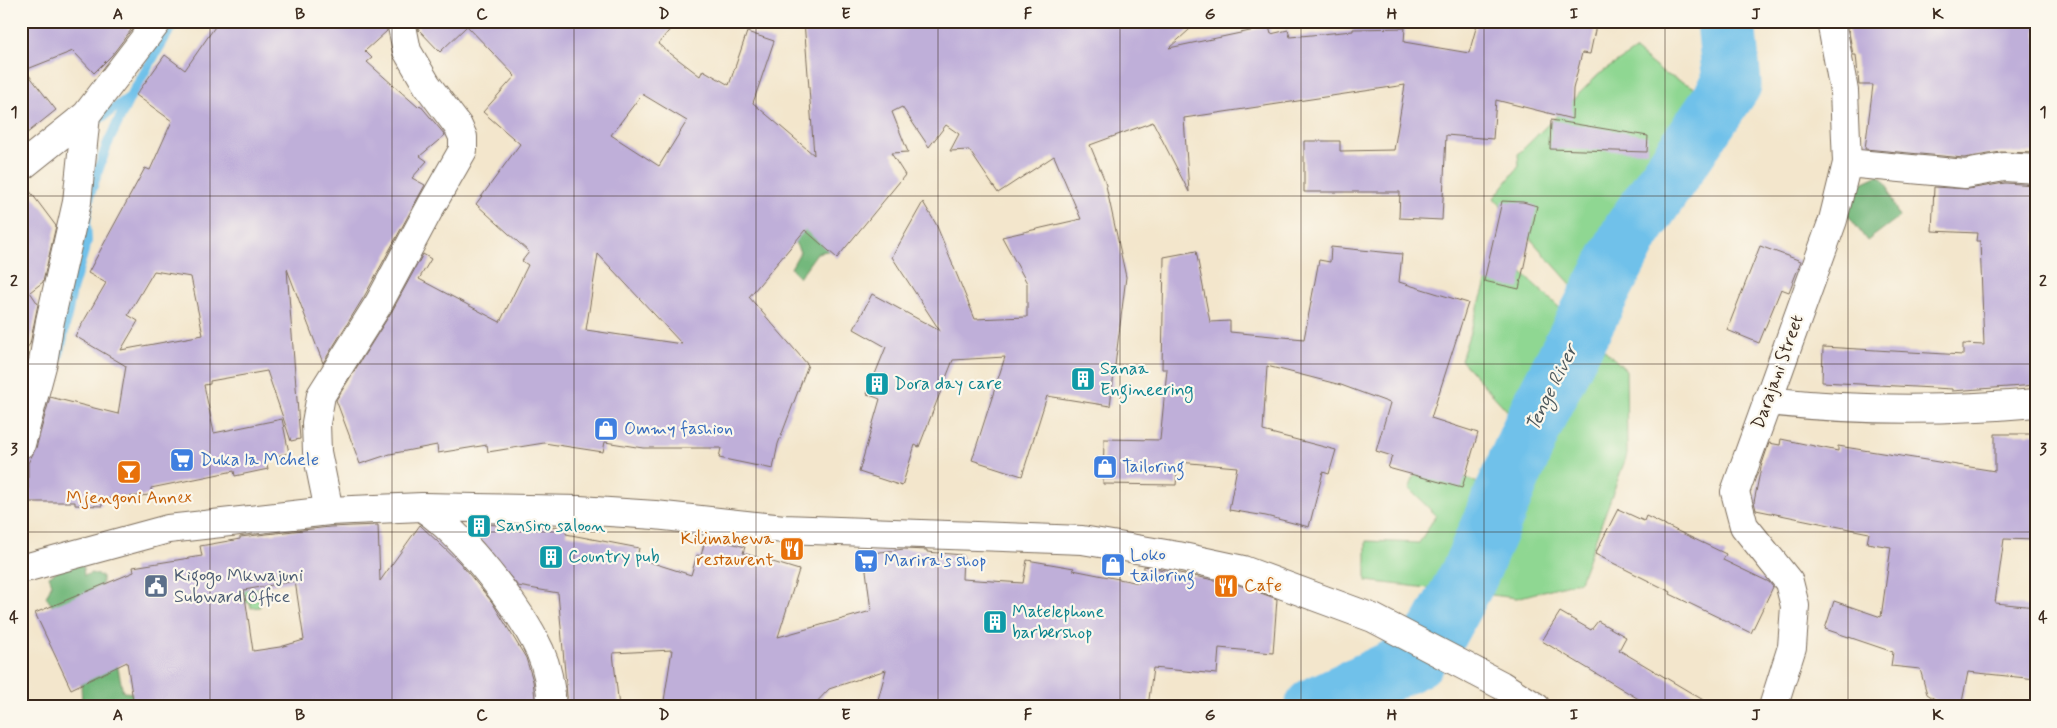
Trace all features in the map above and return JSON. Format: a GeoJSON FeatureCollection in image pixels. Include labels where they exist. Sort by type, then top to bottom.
{"type":"FeatureCollection","features":[{"type":"Feature","properties":{"kind":"street"},"geometry":{"type":"LineString","coordinates":[[21,167],[86,115],[158,21]]}},
{"type":"Feature","properties":{"kind":"street"},"geometry":{"type":"LineString","coordinates":[[328,511],[317,452],[316,423],[322,395],[379,303],[463,150],[463,137],[458,126],[427,85],[407,51],[401,21]]}},
{"type":"Feature","properties":{"kind":"street","name":"Darajani Street"},"geometry":{"type":"LineString","coordinates":[[1773,707],[1792,648],[1795,606],[1788,582],[1744,526],[1735,492],[1832,220],[1847,164],[1844,91],[1831,21]]}},
{"type":"Feature","properties":{"kind":"street"},"geometry":{"type":"LineString","coordinates":[[21,444],[43,362],[50,321],[77,202],[86,115]]}},
{"type":"Feature","properties":{"kind":"street"},"geometry":{"type":"LineString","coordinates":[[1847,164],[1965,174],[2004,167],[2036,169]]}},
{"type":"Feature","properties":{"kind":"street"},"geometry":{"type":"LineString","coordinates":[[1767,401],[1819,407],[1897,410],[2036,403]]}},
{"type":"Feature","properties":{"kind":"street"},"geometry":{"type":"LineString","coordinates":[[422,507],[434,516],[478,561],[527,626],[541,652],[551,684],[552,707]]}},
{"type":"Feature","properties":{"kind":"street"},"geometry":{"type":"LineString","coordinates":[[21,569],[168,529],[328,511],[422,507],[579,510],[656,515],[784,529],[1082,540],[1178,556],[1243,570],[1373,618],[1501,685],[1536,707]]}},
{"type":"Feature","properties":{"kind":"green space"},"geometry":{"type":"Polygon","coordinates":[[[1635,50],[1663,73],[1698,89],[1721,126],[1688,189],[1641,252],[1585,300],[1494,198],[1519,166],[1518,154],[1598,75],[1635,50]]]}},
{"type":"Feature","properties":{"kind":"green space"},"geometry":{"type":"Polygon","coordinates":[[[1879,175],[1889,187],[1889,192],[1899,217],[1867,241],[1848,215],[1847,190],[1879,175]]]}},
{"type":"Feature","properties":{"kind":"green space"},"geometry":{"type":"Polygon","coordinates":[[[798,210],[836,249],[817,253],[799,278],[791,268],[800,252],[792,237],[798,210]]]}},
{"type":"Feature","properties":{"kind":"green space"},"geometry":{"type":"Polygon","coordinates":[[[1503,255],[1626,370],[1627,455],[1580,581],[1517,598],[1366,581],[1366,541],[1419,543],[1436,515],[1409,489],[1422,457],[1486,487],[1512,416],[1461,360],[1492,264],[1503,255]]]}},
{"type":"Feature","properties":{"kind":"green space"},"geometry":{"type":"Polygon","coordinates":[[[71,563],[83,566],[84,576],[91,573],[102,576],[102,588],[53,607],[46,597],[52,584],[49,576],[71,563]]]}},
{"type":"Feature","properties":{"kind":"green space"},"geometry":{"type":"Polygon","coordinates":[[[256,575],[260,607],[251,608],[250,603],[243,602],[242,593],[256,575]]]}},
{"type":"Feature","properties":{"kind":"green space"},"geometry":{"type":"Polygon","coordinates":[[[116,659],[123,692],[137,693],[145,707],[82,707],[81,684],[116,659]]]}},
{"type":"Feature","properties":{"kind":"building"},"geometry":{"type":"Polygon","coordinates":[[[21,21],[119,21],[131,30],[112,55],[94,73],[73,51],[25,70],[56,110],[21,138],[21,21]]]}},
{"type":"Feature","properties":{"kind":"building"},"geometry":{"type":"Polygon","coordinates":[[[219,21],[386,21],[387,31],[365,51],[372,58],[367,62],[418,107],[420,105],[445,135],[420,156],[427,161],[412,178],[425,185],[365,295],[323,363],[287,269],[300,439],[291,441],[267,371],[210,381],[210,384],[204,385],[214,433],[282,419],[289,453],[266,459],[268,469],[235,476],[234,471],[151,488],[151,495],[102,499],[102,506],[75,505],[75,502],[28,502],[28,463],[36,448],[50,397],[118,414],[126,366],[75,336],[106,283],[88,273],[145,168],[150,170],[172,121],[136,95],[165,55],[185,70],[219,21]],[[154,271],[128,315],[138,321],[121,350],[203,335],[191,277],[154,271]]]}},
{"type":"Feature","properties":{"kind":"building"},"geometry":{"type":"Polygon","coordinates":[[[417,21],[677,21],[658,44],[700,76],[703,70],[729,85],[747,32],[774,41],[753,103],[814,155],[804,21],[1199,21],[1169,48],[1269,27],[1271,34],[1288,30],[1290,37],[1353,31],[1353,29],[1405,28],[1404,42],[1469,53],[1478,21],[1597,21],[1590,54],[1582,53],[1573,89],[1572,119],[1496,100],[1493,139],[1446,135],[1442,220],[1399,218],[1400,192],[1304,192],[1304,141],[1340,141],[1340,151],[1394,150],[1405,85],[1184,118],[1189,192],[1153,122],[1090,145],[1105,181],[1126,277],[1110,406],[1047,396],[1022,476],[972,460],[1005,357],[953,360],[919,447],[915,445],[902,486],[859,472],[880,399],[867,394],[886,347],[854,329],[872,294],[940,331],[892,257],[923,202],[936,224],[975,319],[1027,317],[1027,283],[1002,237],[1081,219],[1054,156],[998,193],[969,150],[950,151],[959,134],[946,125],[929,147],[902,107],[892,112],[908,152],[891,153],[905,175],[837,258],[805,230],[749,297],[808,365],[778,444],[773,469],[719,458],[721,448],[643,448],[605,442],[603,452],[544,443],[488,452],[487,445],[438,453],[437,445],[390,454],[360,464],[336,400],[392,311],[423,254],[431,259],[419,279],[500,322],[528,265],[522,261],[529,252],[476,204],[520,144],[483,112],[515,76],[467,26],[440,52],[419,30],[417,21]],[[642,94],[611,135],[659,166],[687,121],[642,94]],[[598,254],[586,330],[682,344],[598,254]]]}},
{"type":"Feature","properties":{"kind":"building"},"geometry":{"type":"Polygon","coordinates":[[[1847,21],[2036,21],[2036,153],[2001,152],[1964,158],[1865,149],[1873,85],[1859,85],[1856,55],[1853,55],[1847,21]]]}},
{"type":"Feature","properties":{"kind":"building"},"geometry":{"type":"Polygon","coordinates":[[[1551,120],[1648,136],[1647,152],[1550,149],[1551,120]]]}},
{"type":"Feature","properties":{"kind":"building"},"geometry":{"type":"Polygon","coordinates":[[[21,182],[23,182],[56,226],[43,282],[30,292],[38,304],[30,344],[21,355],[21,182]]]}},
{"type":"Feature","properties":{"kind":"building"},"geometry":{"type":"Polygon","coordinates":[[[2005,183],[2036,185],[2036,385],[1952,391],[1952,389],[1822,382],[1823,347],[1963,355],[1963,344],[1984,345],[1980,241],[1976,241],[1977,233],[1932,231],[1934,187],[1968,189],[2005,183]]]}},
{"type":"Feature","properties":{"kind":"building"},"geometry":{"type":"Polygon","coordinates":[[[1502,201],[1523,202],[1537,206],[1519,289],[1484,281],[1502,201]]]}},
{"type":"Feature","properties":{"kind":"building"},"geometry":{"type":"Polygon","coordinates":[[[1760,246],[1801,261],[1789,292],[1781,289],[1759,343],[1727,330],[1760,246]]]}},
{"type":"Feature","properties":{"kind":"building"},"geometry":{"type":"Polygon","coordinates":[[[1331,247],[1402,254],[1399,282],[1468,303],[1431,418],[1478,433],[1462,488],[1388,468],[1392,456],[1376,451],[1390,403],[1341,385],[1267,366],[1263,431],[1336,450],[1329,474],[1323,472],[1309,527],[1266,516],[1229,510],[1237,467],[1178,462],[1176,485],[1103,484],[1104,439],[1160,440],[1167,369],[1162,369],[1164,257],[1196,251],[1210,322],[1230,321],[1230,332],[1304,339],[1319,260],[1330,262],[1331,247]]]}},
{"type":"Feature","properties":{"kind":"building"},"geometry":{"type":"Polygon","coordinates":[[[1995,434],[2036,434],[2036,540],[2004,539],[1995,603],[2036,607],[2036,679],[1968,672],[1961,707],[1954,707],[1939,702],[1927,694],[1920,669],[1891,666],[1893,652],[1825,629],[1834,601],[1881,617],[1891,547],[1867,543],[1869,533],[1756,510],[1754,502],[1761,467],[1769,443],[1780,445],[1781,439],[1838,451],[1838,446],[1995,471],[1995,434]]]}},
{"type":"Feature","properties":{"kind":"building"},"geometry":{"type":"Polygon","coordinates":[[[1618,509],[1644,521],[1646,516],[1726,554],[1723,560],[1769,582],[1773,587],[1751,633],[1670,594],[1671,592],[1595,554],[1618,509]]]}},
{"type":"Feature","properties":{"kind":"building"},"geometry":{"type":"Polygon","coordinates":[[[471,524],[567,527],[566,534],[639,548],[637,558],[691,575],[697,555],[701,556],[706,536],[745,547],[743,553],[799,570],[778,637],[871,611],[864,554],[904,549],[963,555],[962,579],[1023,583],[1027,560],[1074,568],[1073,570],[1139,583],[1139,581],[1143,581],[1144,566],[1239,585],[1277,599],[1273,653],[1219,648],[1217,674],[1153,668],[1148,707],[876,707],[886,670],[829,689],[812,707],[663,707],[672,650],[613,653],[619,707],[568,707],[558,593],[518,586],[470,528],[471,524]]]}},
{"type":"Feature","properties":{"kind":"building"},"geometry":{"type":"Polygon","coordinates":[[[378,525],[380,581],[420,525],[460,563],[492,602],[526,658],[533,681],[536,707],[134,707],[127,662],[71,689],[35,613],[134,572],[133,567],[202,556],[200,546],[240,539],[240,537],[330,527],[378,525]],[[295,581],[244,590],[253,651],[280,647],[304,640],[295,581]]]}},
{"type":"Feature","properties":{"kind":"building"},"geometry":{"type":"Polygon","coordinates":[[[1560,612],[1591,630],[1598,621],[1626,637],[1619,650],[1715,707],[1652,707],[1542,641],[1560,612]]]}},
{"type":"Feature","properties":{"kind":"waterway"},"geometry":{"type":"LineString","coordinates":[[55,366],[61,347],[72,290],[87,241],[86,222],[90,194],[107,145],[130,97],[175,21]]}},
{"type":"Feature","properties":{"kind":"waterway","name":"Tenge River"},"geometry":{"type":"LineString","coordinates":[[1314,707],[1416,659],[1439,630],[1469,575],[1540,409],[1632,231],[1732,84],[1726,21]]}},
{"type":"Feature","properties":{"kind":"waterway"},"geometry":{"type":"LineString","coordinates":[[91,125],[130,97]]}},
{"type":"Feature","properties":{"kind":"waterway"},"geometry":{"type":"LineString","coordinates":[[25,523],[25,474],[32,442]]}},
{"type":"Feature","properties":{"kind":"waterway"},"geometry":{"type":"LineString","coordinates":[[1416,659],[1439,664]]}},
{"type":"Feature","properties":{"kind":"place","name":"Sanaa Engineering"},"geometry":{"type":"Point","coordinates":[1083,379]}},
{"type":"Feature","properties":{"kind":"place","name":"Dora day care"},"geometry":{"type":"Point","coordinates":[877,384]}},
{"type":"Feature","properties":{"kind":"place","name":"Ommy fashion"},"geometry":{"type":"Point","coordinates":[606,429]}},
{"type":"Feature","properties":{"kind":"place","name":"Duka la Mchele"},"geometry":{"type":"Point","coordinates":[182,460]}},
{"type":"Feature","properties":{"kind":"place","name":"Tailoring"},"geometry":{"type":"Point","coordinates":[1105,467]}},
{"type":"Feature","properties":{"kind":"place","name":"Mjengoni Annex"},"geometry":{"type":"Point","coordinates":[129,472]}},
{"type":"Feature","properties":{"kind":"place","name":"Sansiro saloon"},"geometry":{"type":"Point","coordinates":[479,526]}},
{"type":"Feature","properties":{"kind":"place","name":"Kilimahewa restaurent"},"geometry":{"type":"Point","coordinates":[792,549]}},
{"type":"Feature","properties":{"kind":"place","name":"Country pub"},"geometry":{"type":"Point","coordinates":[551,557]}},
{"type":"Feature","properties":{"kind":"place","name":"Marira's shop"},"geometry":{"type":"Point","coordinates":[866,561]}},
{"type":"Feature","properties":{"kind":"place","name":"Loko tailoring"},"geometry":{"type":"Point","coordinates":[1113,565]}},
{"type":"Feature","properties":{"kind":"place","name":"Kigogo Mkwajuni Subward Office"},"geometry":{"type":"Point","coordinates":[156,586]}},
{"type":"Feature","properties":{"kind":"place","name":"Cafe"},"geometry":{"type":"Point","coordinates":[1226,586]}},
{"type":"Feature","properties":{"kind":"place","name":"Matelephone barbershop"},"geometry":{"type":"Point","coordinates":[995,622]}}]}
